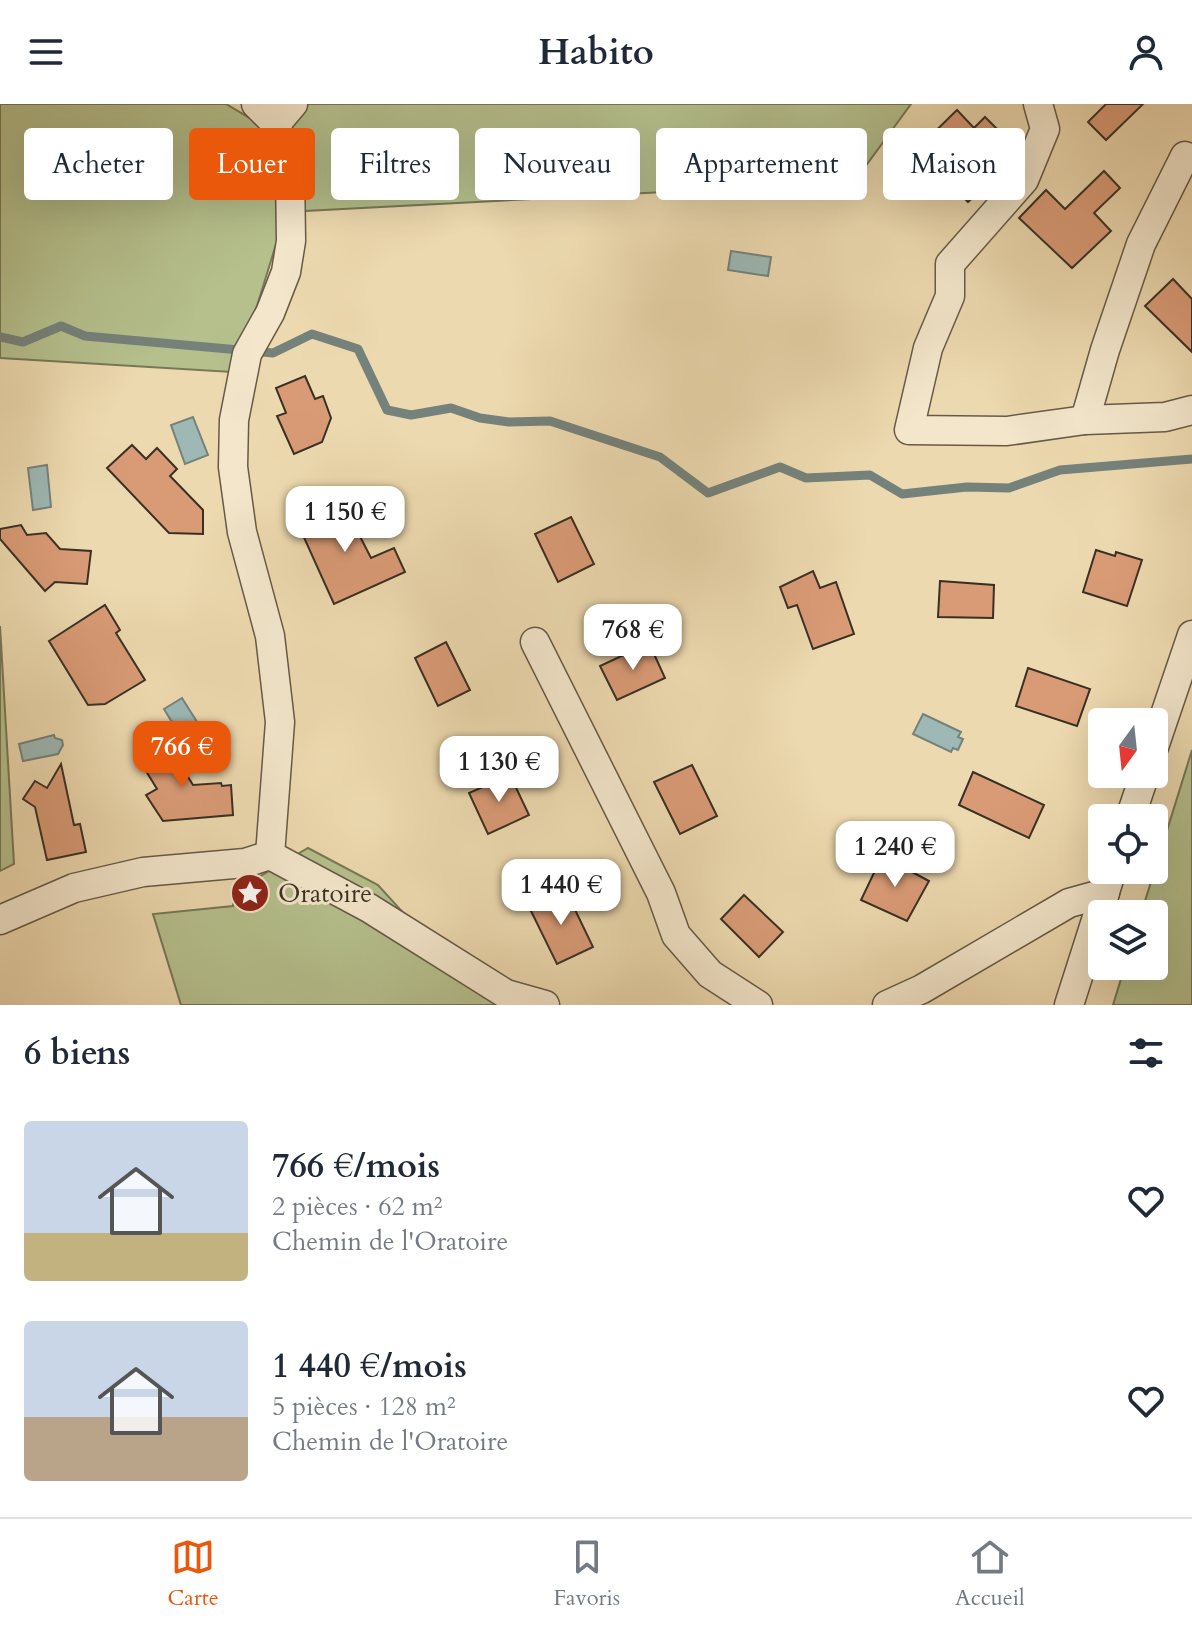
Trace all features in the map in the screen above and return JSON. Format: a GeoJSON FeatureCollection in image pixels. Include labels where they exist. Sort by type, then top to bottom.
{"type":"FeatureCollection","features":[{"type":"Feature","properties":{"kind":"street"},"geometry":{"type":"LineString","coordinates":[[1038,104],[1045,129],[1024,180],[950,264],[950,296],[928,348],[909,430],[1007,431],[1085,420],[1165,417],[1192,410]]}},
{"type":"Feature","properties":{"kind":"street"},"geometry":{"type":"LineString","coordinates":[[270,855],[280,722],[270,636],[242,532],[233,467],[236,407],[252,344],[281,286],[291,241],[290,171],[275,111]]}},
{"type":"Feature","properties":{"kind":"street"},"geometry":{"type":"LineString","coordinates":[[1085,420],[1141,244],[1185,156]]}},
{"type":"Feature","properties":{"kind":"street"},"geometry":{"type":"LineString","coordinates":[[1167,708],[1192,635]]}},
{"type":"Feature","properties":{"kind":"street"},"geometry":{"type":"LineString","coordinates":[[535,642],[661,893],[676,935],[710,974],[758,1005]]}},
{"type":"Feature","properties":{"kind":"street"},"geometry":{"type":"LineString","coordinates":[[0,920],[74,888],[143,872],[245,863],[270,855],[369,908],[506,994],[545,1005]]}},
{"type":"Feature","properties":{"kind":"street"},"geometry":{"type":"LineString","coordinates":[[887,1005],[922,989],[1103,884]]}},
{"type":"Feature","properties":{"kind":"street"},"geometry":{"type":"LineString","coordinates":[[1069,1005],[1107,884]]}},
{"type":"Feature","properties":{"kind":"green space"},"geometry":{"type":"Polygon","coordinates":[[[0,104],[226,104],[267,128],[189,128],[189,200],[315,200],[315,128],[280,128],[303,104],[911,104],[893,128],[883,128],[883,142],[867,164],[867,128],[656,128],[656,192],[640,193],[640,128],[475,128],[475,200],[513,200],[286,212],[257,306],[232,372],[0,358],[0,104]]]}},
{"type":"Feature","properties":{"kind":"green space"},"geometry":{"type":"Polygon","coordinates":[[[0,626],[14,864],[0,871],[0,626]]]}},
{"type":"Feature","properties":{"kind":"green space"},"geometry":{"type":"Polygon","coordinates":[[[1192,750],[1192,1005],[1113,1005],[1121,980],[1168,980],[1168,900],[1145,900],[1150,884],[1168,884],[1168,827],[1192,750]]]}},
{"type":"Feature","properties":{"kind":"green space"},"geometry":{"type":"Polygon","coordinates":[[[308,848],[378,885],[457,972],[525,1005],[181,1005],[153,914],[233,906],[235,891],[308,848]]]}},
{"type":"Feature","properties":{"kind":"water"},"geometry":{"type":"Polygon","coordinates":[[[731,251],[771,257],[768,276],[728,270],[731,251]]]}},
{"type":"Feature","properties":{"kind":"water"},"geometry":{"type":"Polygon","coordinates":[[[193,417],[208,455],[185,464],[171,425],[193,417]]]}},
{"type":"Feature","properties":{"kind":"water"},"geometry":{"type":"Polygon","coordinates":[[[47,465],[51,507],[33,510],[28,468],[47,465]]]}},
{"type":"Feature","properties":{"kind":"water"},"geometry":{"type":"Polygon","coordinates":[[[182,698],[204,733],[186,745],[164,709],[182,698]]]}},
{"type":"Feature","properties":{"kind":"water"},"geometry":{"type":"Polygon","coordinates":[[[923,714],[961,732],[958,737],[963,739],[958,750],[953,748],[951,752],[913,734],[923,714]]]}},
{"type":"Feature","properties":{"kind":"water"},"geometry":{"type":"Polygon","coordinates":[[[54,735],[62,740],[58,754],[23,761],[19,744],[54,735]]]}},
{"type":"Feature","properties":{"kind":"building"},"geometry":{"type":"Polygon","coordinates":[[[1106,104],[1143,104],[1106,140],[1088,122],[1106,104]]]}},
{"type":"Feature","properties":{"kind":"building"},"geometry":{"type":"Polygon","coordinates":[[[957,110],[974,128],[939,128],[957,110]]]}},
{"type":"Feature","properties":{"kind":"building"},"geometry":{"type":"Polygon","coordinates":[[[985,117],[996,128],[974,128],[985,117]]]}},
{"type":"Feature","properties":{"kind":"building"},"geometry":{"type":"Polygon","coordinates":[[[1104,171],[1120,188],[1094,213],[1111,231],[1072,268],[1019,218],[1046,190],[1065,209],[1104,171]]]}},
{"type":"Feature","properties":{"kind":"building"},"geometry":{"type":"Polygon","coordinates":[[[1173,279],[1192,299],[1192,352],[1145,306],[1173,279]]]}},
{"type":"Feature","properties":{"kind":"building"},"geometry":{"type":"Polygon","coordinates":[[[305,376],[315,399],[323,396],[331,418],[322,442],[294,454],[277,416],[286,413],[276,388],[305,376]]]}},
{"type":"Feature","properties":{"kind":"building"},"geometry":{"type":"Polygon","coordinates":[[[132,445],[146,459],[157,448],[177,469],[170,476],[203,510],[203,534],[169,533],[107,468],[132,445]]]}},
{"type":"Feature","properties":{"kind":"building"},"geometry":{"type":"Polygon","coordinates":[[[342,501],[371,558],[394,548],[405,572],[334,604],[297,522],[342,501]]]}},
{"type":"Feature","properties":{"kind":"building"},"geometry":{"type":"Polygon","coordinates":[[[571,517],[594,564],[558,582],[535,534],[571,517]]]}},
{"type":"Feature","properties":{"kind":"building"},"geometry":{"type":"Polygon","coordinates":[[[21,525],[27,535],[46,533],[60,549],[91,551],[87,584],[55,582],[45,591],[0,539],[0,529],[21,525]]]}},
{"type":"Feature","properties":{"kind":"building"},"geometry":{"type":"Polygon","coordinates":[[[1096,550],[1142,560],[1127,606],[1083,592],[1096,550]]]}},
{"type":"Feature","properties":{"kind":"building"},"geometry":{"type":"Polygon","coordinates":[[[813,571],[820,588],[836,582],[854,634],[813,649],[797,605],[788,608],[780,587],[813,571]]]}},
{"type":"Feature","properties":{"kind":"building"},"geometry":{"type":"Polygon","coordinates":[[[940,581],[994,585],[993,618],[938,617],[940,581]]]}},
{"type":"Feature","properties":{"kind":"building"},"geometry":{"type":"Polygon","coordinates":[[[105,605],[120,630],[116,633],[145,680],[105,704],[88,705],[49,641],[105,605]]]}},
{"type":"Feature","properties":{"kind":"building"},"geometry":{"type":"Polygon","coordinates":[[[446,642],[470,690],[438,706],[415,658],[446,642]]]}},
{"type":"Feature","properties":{"kind":"building"},"geometry":{"type":"Polygon","coordinates":[[[649,643],[665,678],[617,700],[600,666],[649,643]]]}},
{"type":"Feature","properties":{"kind":"building"},"geometry":{"type":"Polygon","coordinates":[[[1028,668],[1090,689],[1077,726],[1016,706],[1028,668]]]}},
{"type":"Feature","properties":{"kind":"building"},"geometry":{"type":"Polygon","coordinates":[[[166,741],[193,785],[231,785],[233,815],[163,821],[146,795],[157,789],[138,758],[166,741]]]}},
{"type":"Feature","properties":{"kind":"building"},"geometry":{"type":"Polygon","coordinates":[[[61,764],[74,825],[80,824],[86,852],[47,860],[35,807],[23,799],[35,781],[47,788],[61,764]]]}},
{"type":"Feature","properties":{"kind":"building"},"geometry":{"type":"Polygon","coordinates":[[[692,765],[717,816],[680,834],[654,782],[692,765]]]}},
{"type":"Feature","properties":{"kind":"building"},"geometry":{"type":"Polygon","coordinates":[[[973,772],[1044,805],[1029,838],[959,805],[973,772]]]}},
{"type":"Feature","properties":{"kind":"building"},"geometry":{"type":"Polygon","coordinates":[[[510,775],[529,815],[488,834],[469,793],[510,775]]]}},
{"type":"Feature","properties":{"kind":"building"},"geometry":{"type":"Polygon","coordinates":[[[882,856],[929,881],[907,921],[861,900],[882,856]]]}},
{"type":"Feature","properties":{"kind":"building"},"geometry":{"type":"Polygon","coordinates":[[[565,889],[593,947],[557,964],[529,907],[565,889]]]}},
{"type":"Feature","properties":{"kind":"building"},"geometry":{"type":"Polygon","coordinates":[[[744,895],[783,932],[759,957],[721,919],[744,895]]]}},
{"type":"Feature","properties":{"kind":"waterway"},"geometry":{"type":"LineString","coordinates":[[0,337],[23,342],[61,326],[85,336],[273,353],[312,334],[358,349],[387,410],[411,415],[451,408],[480,418],[509,422],[550,421],[660,457],[708,493],[780,467],[806,478],[870,475],[902,494],[967,487],[1009,488],[1060,470],[1192,459]]}},
{"type":"Feature","properties":{"kind":"place","name":"Oratoire"},"geometry":{"type":"Point","coordinates":[250,893]}}]}
